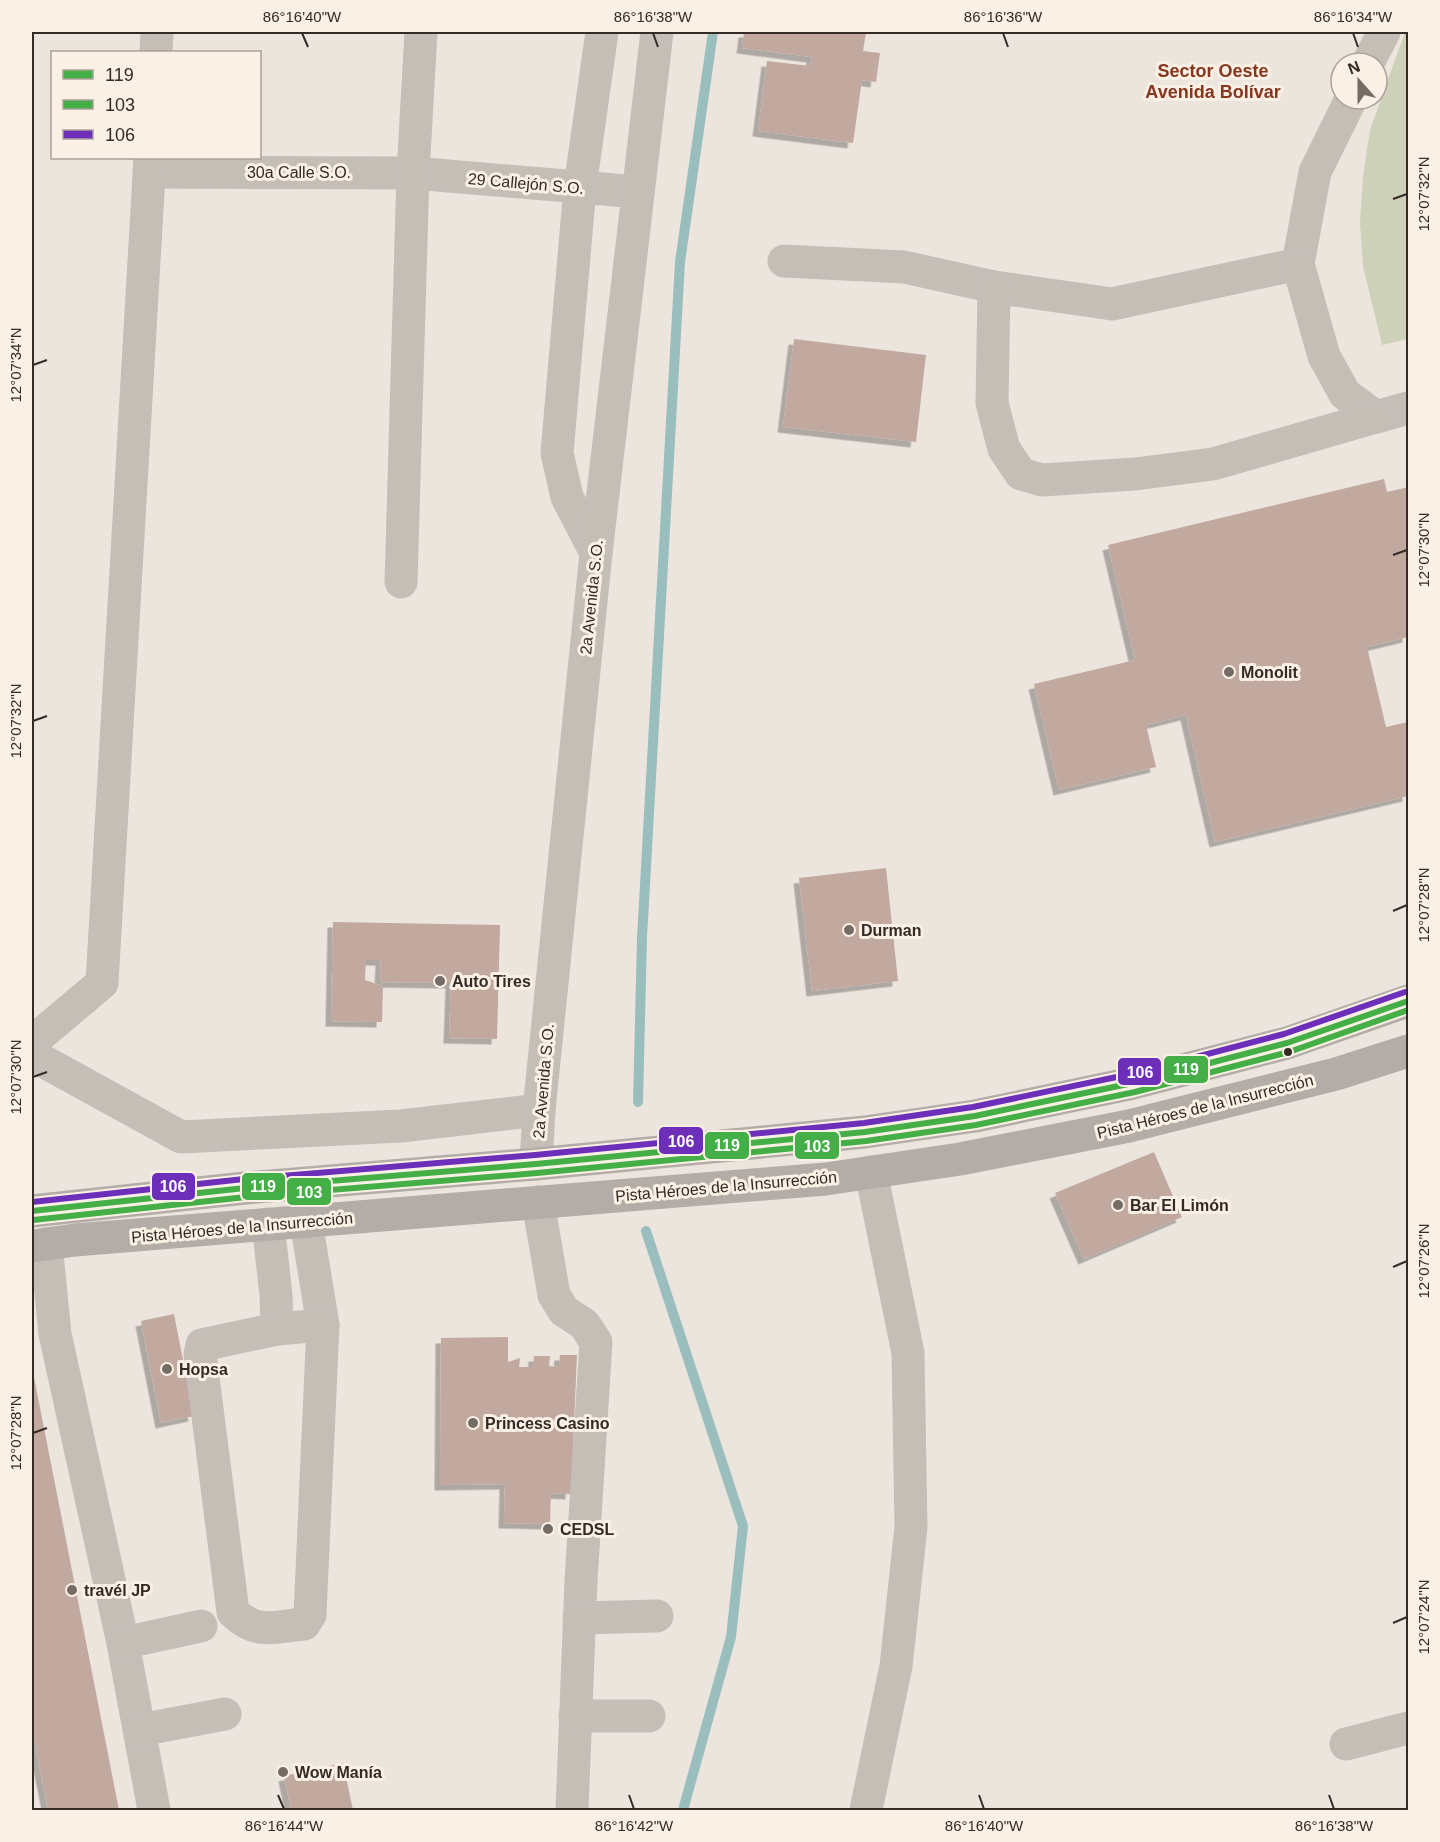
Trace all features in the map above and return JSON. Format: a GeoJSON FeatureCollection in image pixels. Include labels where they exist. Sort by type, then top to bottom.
{"type":"FeatureCollection","features":[{"type":"Feature","properties":{"kind":"main road"},"geometry":{"type":"LineString","coordinates":[[32,1211],[245,1188],[536,1164],[865,1132],[975,1116],[1133,1083],[1287,1043],[1408,1001]]}},
{"type":"Feature","properties":{"kind":"main road","name":"Pista Héroes de la Insurrección"},"geometry":{"type":"LineString","coordinates":[[39,1245],[826,1179],[960,1159],[1129,1126],[1336,1074],[1408,1051]]}},
{"type":"Feature","properties":{"kind":"street"},"geometry":{"type":"LineString","coordinates":[[156,51],[157,32]]}},
{"type":"Feature","properties":{"kind":"street"},"geometry":{"type":"LineString","coordinates":[[401,582],[413,173],[421,32]]}},
{"type":"Feature","properties":{"kind":"street"},"geometry":{"type":"LineString","coordinates":[[596,553],[567,497],[557,453],[580,187],[602,32]]}},
{"type":"Feature","properties":{"kind":"street","name":"2a Avenida S.O."},"geometry":{"type":"LineString","coordinates":[[536,1164],[538,1110],[596,553],[657,32]]}},
{"type":"Feature","properties":{"kind":"street"},"geometry":{"type":"LineString","coordinates":[[1374,51],[1384,32]]}},
{"type":"Feature","properties":{"kind":"street"},"geometry":{"type":"LineString","coordinates":[[1345,111],[1315,172],[1298,264],[1324,356],[1345,394],[1376,417]]}},
{"type":"Feature","properties":{"kind":"street"},"geometry":{"type":"LineString","coordinates":[[32,1042],[102,983],[150,165]]}},
{"type":"Feature","properties":{"kind":"street","name":"30a Calle S.O."},"geometry":{"type":"LineString","coordinates":[[150,165],[413,173]]}},
{"type":"Feature","properties":{"kind":"street","name":"29 Callejón S.O."},"geometry":{"type":"LineString","coordinates":[[413,173],[638,192]]}},
{"type":"Feature","properties":{"kind":"street"},"geometry":{"type":"LineString","coordinates":[[784,261],[904,267],[994,288],[1112,304],[1298,264]]}},
{"type":"Feature","properties":{"kind":"street"},"geometry":{"type":"LineString","coordinates":[[994,288],[992,403],[1004,449],[1021,474],[1042,480],[1135,474],[1213,464],[1408,408]]}},
{"type":"Feature","properties":{"kind":"street"},"geometry":{"type":"LineString","coordinates":[[32,1055],[181,1137],[401,1126],[538,1110]]}},
{"type":"Feature","properties":{"kind":"street"},"geometry":{"type":"LineString","coordinates":[[866,1810],[896,1665],[911,1527],[908,1353],[871,1172]]}},
{"type":"Feature","properties":{"kind":"street"},"geometry":{"type":"LineString","coordinates":[[537,1202],[554,1295],[564,1311],[584,1324],[596,1342],[579,1618],[572,1810]]}},
{"type":"Feature","properties":{"kind":"street"},"geometry":{"type":"LineString","coordinates":[[306,1221],[323,1324],[310,1615],[304,1624],[263,1628],[245,1623],[233,1612],[200,1354],[202,1345],[277,1329],[323,1324]]}},
{"type":"Feature","properties":{"kind":"street"},"geometry":{"type":"LineString","coordinates":[[268,1224],[276,1295],[277,1329]]}},
{"type":"Feature","properties":{"kind":"street"},"geometry":{"type":"LineString","coordinates":[[39,1245],[55,1334],[123,1642],[154,1810]]}},
{"type":"Feature","properties":{"kind":"street"},"geometry":{"type":"LineString","coordinates":[[579,1618],[657,1616]]}},
{"type":"Feature","properties":{"kind":"street"},"geometry":{"type":"LineString","coordinates":[[123,1642],[201,1626]]}},
{"type":"Feature","properties":{"kind":"street"},"geometry":{"type":"LineString","coordinates":[[140,1730],[225,1714]]}},
{"type":"Feature","properties":{"kind":"street"},"geometry":{"type":"LineString","coordinates":[[575,1716],[649,1716]]}},
{"type":"Feature","properties":{"kind":"street"},"geometry":{"type":"LineString","coordinates":[[1346,1744],[1408,1728]]}},
{"type":"Feature","properties":{"kind":"green space"},"geometry":{"type":"Polygon","coordinates":[[[1405,32],[1408,32],[1408,339],[1382,345],[1363,266],[1360,222],[1363,176],[1370,130],[1377,111],[1389,111],[1389,77],[1405,32]]]}},
{"type":"Feature","properties":{"kind":"building"},"geometry":{"type":"Polygon","coordinates":[[[744,32],[866,32],[863,51],[880,53],[876,82],[862,80],[853,143],[758,131],[767,61],[810,66],[812,57],[742,48],[744,32]]]}},
{"type":"Feature","properties":{"kind":"building"},"geometry":{"type":"Polygon","coordinates":[[[794,339],[926,355],[916,442],[783,427],[794,339]]]}},
{"type":"Feature","properties":{"kind":"building","name":"Monolit"},"geometry":{"type":"Polygon","coordinates":[[[1384,479],[1387,492],[1408,487],[1408,637],[1367,647],[1386,727],[1408,722],[1408,796],[1215,842],[1186,715],[1146,725],[1156,767],[1059,790],[1034,684],[1135,660],[1108,545],[1384,479]]]}},
{"type":"Feature","properties":{"kind":"building","name":"Durman"},"geometry":{"type":"Polygon","coordinates":[[[886,868],[898,981],[812,991],[799,878],[886,868]]]}},
{"type":"Feature","properties":{"kind":"building","name":"Auto Tires"},"geometry":{"type":"Polygon","coordinates":[[[333,922],[500,925],[497,1039],[449,1038],[451,983],[380,982],[381,960],[366,960],[365,980],[383,986],[382,1022],[331,1021],[333,922]]]}},
{"type":"Feature","properties":{"kind":"building","name":"Bar El Limón"},"geometry":{"type":"Polygon","coordinates":[[[1154,1152],[1182,1217],[1084,1259],[1055,1193],[1154,1152]]]}},
{"type":"Feature","properties":{"kind":"building","name":"Hopsa"},"geometry":{"type":"Polygon","coordinates":[[[174,1314],[194,1416],[161,1423],[141,1321],[174,1314]]]}},
{"type":"Feature","properties":{"kind":"building"},"geometry":{"type":"Polygon","coordinates":[[[508,1337],[508,1362],[520,1358],[519,1367],[533,1367],[534,1356],[550,1356],[549,1366],[559,1367],[560,1355],[577,1355],[571,1494],[551,1493],[550,1524],[504,1523],[505,1484],[440,1485],[441,1338],[508,1337]]]}},
{"type":"Feature","properties":{"kind":"building"},"geometry":{"type":"Polygon","coordinates":[[[33,1372],[119,1810],[48,1810],[32,1729],[33,1372]]]}},
{"type":"Feature","properties":{"kind":"building"},"geometry":{"type":"Polygon","coordinates":[[[343,1763],[353,1810],[291,1810],[284,1776],[343,1763]]]}},
{"type":"Feature","properties":{"kind":"waterway"},"geometry":{"type":"LineString","coordinates":[[638,1102],[642,938],[680,262],[713,32]]}},
{"type":"Feature","properties":{"kind":"waterway"},"geometry":{"type":"LineString","coordinates":[[646,1231],[743,1526],[731,1637],[683,1810]]}},
{"type":"Feature","properties":{"kind":"transit line","name":"106"},"geometry":{"type":"LineString","coordinates":[[32,1202],[244,1179],[535,1155],[864,1123],[973,1107],[1131,1074],[1284,1034],[1405,992]]}},
{"type":"Feature","properties":{"kind":"transit line","name":"119"},"geometry":{"type":"LineString","coordinates":[[32,1211],[245,1188],[536,1164],[865,1132],[975,1116],[1133,1083],[1287,1043],[1408,1001]]}},
{"type":"Feature","properties":{"kind":"transit line","name":"103"},"geometry":{"type":"LineString","coordinates":[[33,1220],[246,1197],[537,1173],[866,1141],[976,1125],[1135,1092],[1289,1052],[1408,1010]]}},
{"type":"Feature","properties":{"kind":"place","name":"Monolit"},"geometry":{"type":"Point","coordinates":[1229,672]}},
{"type":"Feature","properties":{"kind":"place","name":"Durman"},"geometry":{"type":"Point","coordinates":[849,930]}},
{"type":"Feature","properties":{"kind":"place","name":"Auto Tires"},"geometry":{"type":"Point","coordinates":[440,981]}},
{"type":"Feature","properties":{"kind":"place","name":"Bar El Limón"},"geometry":{"type":"Point","coordinates":[1118,1205]}},
{"type":"Feature","properties":{"kind":"place","name":"Hopsa"},"geometry":{"type":"Point","coordinates":[167,1369]}},
{"type":"Feature","properties":{"kind":"place","name":"Princess Casino"},"geometry":{"type":"Point","coordinates":[473,1423]}},
{"type":"Feature","properties":{"kind":"place","name":"CEDSL"},"geometry":{"type":"Point","coordinates":[548,1529]}},
{"type":"Feature","properties":{"kind":"place","name":"travél JP"},"geometry":{"type":"Point","coordinates":[72,1590]}},
{"type":"Feature","properties":{"kind":"place","name":"Wow Manía"},"geometry":{"type":"Point","coordinates":[283,1772]}},
{"type":"Feature","properties":{"kind":"district","name":"Sector Oeste Avenida Bolívar"},"geometry":{"type":"Point","coordinates":[1213,82]}}]}
